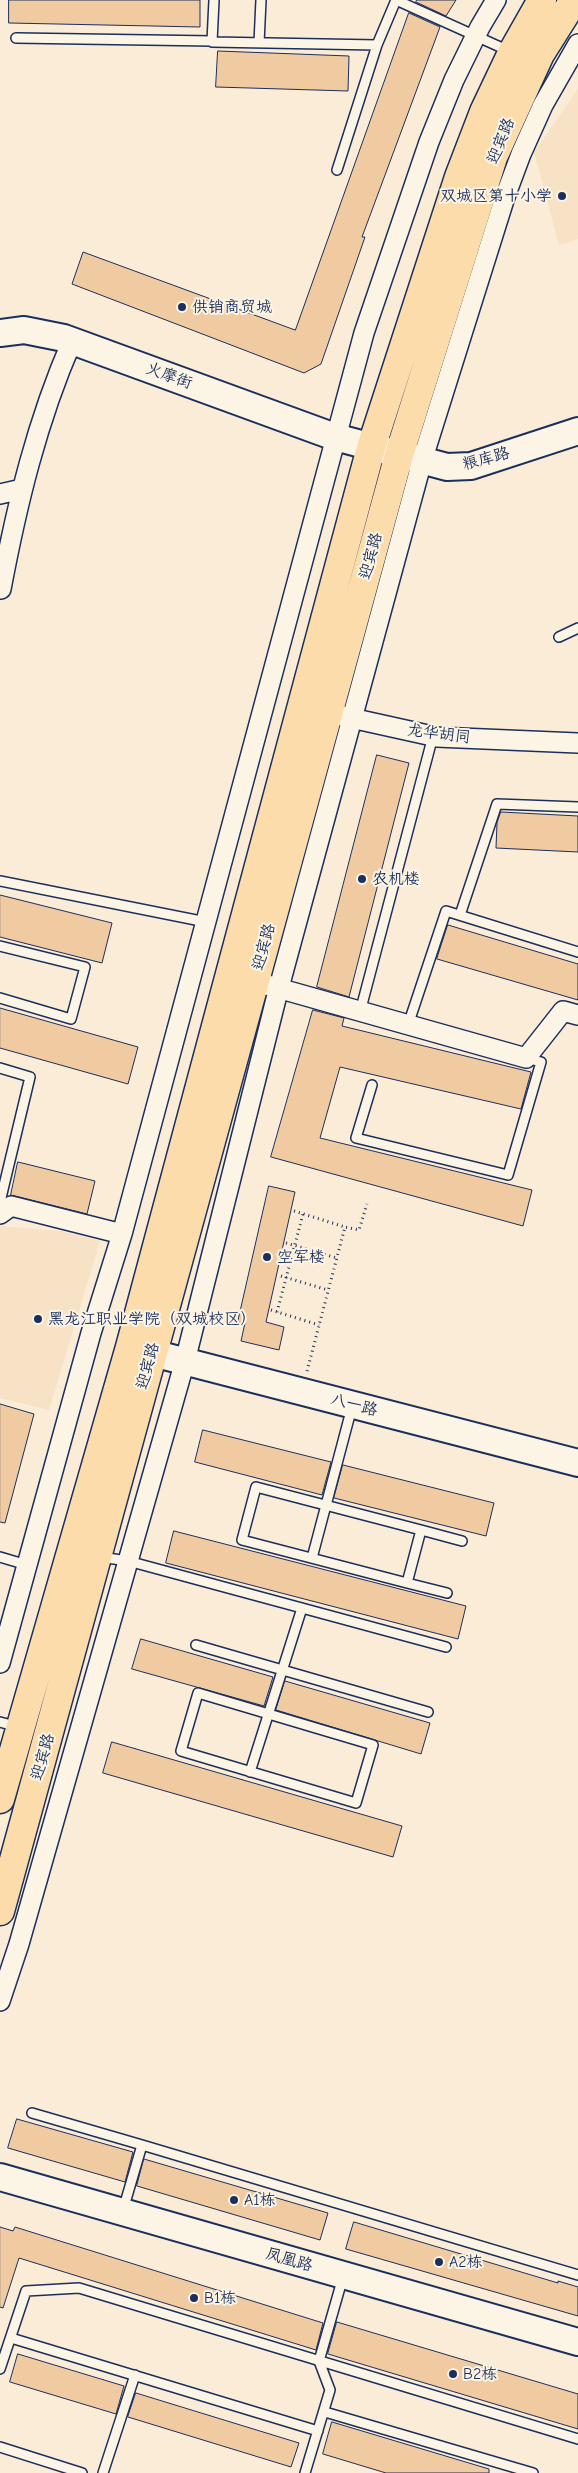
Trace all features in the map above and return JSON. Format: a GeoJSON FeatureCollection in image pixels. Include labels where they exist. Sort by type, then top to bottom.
{"type":"FeatureCollection","features":[{"type":"Feature","properties":{"kind":"main road","name":"迎宾路"},"geometry":{"type":"LineString","coordinates":[[0,1911],[98,1556],[141,1350],[301,708],[371,448],[459,177],[484,112],[512,52],[542,0]]}},
{"type":"Feature","properties":{"kind":"main road","name":"迎宾路"},"geometry":{"type":"LineString","coordinates":[[0,1799],[10,1724],[267,985],[493,157],[540,54],[574,0]]}},
{"type":"Feature","properties":{"kind":"street"},"geometry":{"type":"LineString","coordinates":[[0,1663],[122,1234],[364,333],[429,142],[454,80],[475,36],[496,0]]}},
{"type":"Feature","properties":{"kind":"street"},"geometry":{"type":"LineString","coordinates":[[410,458],[521,154],[544,105],[578,44]]}},
{"type":"Feature","properties":{"kind":"street","name":"火摩街"},"geometry":{"type":"LineString","coordinates":[[0,333],[24,330],[72,341],[335,437]]}},
{"type":"Feature","properties":{"kind":"street"},"geometry":{"type":"LineString","coordinates":[[1,589],[22,489],[51,388],[72,341]]}},
{"type":"Feature","properties":{"kind":"street","name":"粮库路"},"geometry":{"type":"LineString","coordinates":[[335,437],[446,467],[471,466],[578,431]]}},
{"type":"Feature","properties":{"kind":"street"},"geometry":{"type":"LineString","coordinates":[[0,494],[22,489]]}},
{"type":"Feature","properties":{"kind":"street","name":"龙华胡同"},"geometry":{"type":"LineString","coordinates":[[301,708],[433,736],[578,743]]}},
{"type":"Feature","properties":{"kind":"street"},"geometry":{"type":"LineString","coordinates":[[0,2001],[19,1944],[185,1361],[267,985],[526,1058],[563,1012],[578,1015]]}},
{"type":"Feature","properties":{"kind":"street"},"geometry":{"type":"LineString","coordinates":[[0,1214],[11,1206],[122,1234]]}},
{"type":"Feature","properties":{"kind":"street","name":"八一路"},"geometry":{"type":"LineString","coordinates":[[141,1350],[578,1463]]}},
{"type":"Feature","properties":{"kind":"street","name":"凤凰路"},"geometry":{"type":"LineString","coordinates":[[0,2177],[578,2342]]}},
{"type":"Feature","properties":{"kind":"lane"},"geometry":{"type":"LineString","coordinates":[[213,42],[214,0]]}},
{"type":"Feature","properties":{"kind":"lane"},"geometry":{"type":"LineString","coordinates":[[259,43],[262,0]]}},
{"type":"Feature","properties":{"kind":"lane"},"geometry":{"type":"LineString","coordinates":[[337,170],[377,45],[396,0],[512,52]]}},
{"type":"Feature","properties":{"kind":"lane"},"geometry":{"type":"LineString","coordinates":[[16,38],[377,45]]}},
{"type":"Feature","properties":{"kind":"lane"},"geometry":{"type":"LineString","coordinates":[[559,637],[578,628]]}},
{"type":"Feature","properties":{"kind":"lane"},"geometry":{"type":"LineString","coordinates":[[360,1012],[433,736]]}},
{"type":"Feature","properties":{"kind":"lane"},"geometry":{"type":"LineString","coordinates":[[460,915],[496,804],[578,808]]}},
{"type":"Feature","properties":{"kind":"lane"},"geometry":{"type":"LineString","coordinates":[[0,881],[206,922]]}},
{"type":"Feature","properties":{"kind":"lane"},"geometry":{"type":"LineString","coordinates":[[408,1025],[446,911],[578,952]]}},
{"type":"Feature","properties":{"kind":"lane"},"geometry":{"type":"LineString","coordinates":[[0,946],[85,967],[71,1019],[0,998]]}},
{"type":"Feature","properties":{"kind":"lane"},"geometry":{"type":"LineString","coordinates":[[372,1085],[356,1138],[508,1175],[541,1062],[526,1058]]}},
{"type":"Feature","properties":{"kind":"lane"},"geometry":{"type":"LineString","coordinates":[[0,1068],[30,1077],[0,1202]]}},
{"type":"Feature","properties":{"kind":"lane"},"geometry":{"type":"LineString","coordinates":[[312,1558],[353,1404]]}},
{"type":"Feature","properties":{"kind":"lane"},"geometry":{"type":"LineString","coordinates":[[447,1593],[242,1540],[256,1487],[462,1541]]}},
{"type":"Feature","properties":{"kind":"lane"},"geometry":{"type":"LineString","coordinates":[[407,1583],[421,1530]]}},
{"type":"Feature","properties":{"kind":"lane"},"geometry":{"type":"LineString","coordinates":[[98,1556],[128,1561],[446,1646]]}},
{"type":"Feature","properties":{"kind":"lane"},"geometry":{"type":"LineString","coordinates":[[0,1557],[27,1565]]}},
{"type":"Feature","properties":{"kind":"lane"},"geometry":{"type":"LineString","coordinates":[[250,1772],[302,1608]]}},
{"type":"Feature","properties":{"kind":"lane"},"geometry":{"type":"LineString","coordinates":[[196,1645],[428,1712]]}},
{"type":"Feature","properties":{"kind":"lane"},"geometry":{"type":"LineString","coordinates":[[198,1693],[373,1745],[356,1803],[250,1772],[181,1751],[198,1693]]}},
{"type":"Feature","properties":{"kind":"lane"},"geometry":{"type":"LineString","coordinates":[[32,2112],[578,2275]]}},
{"type":"Feature","properties":{"kind":"lane"},"geometry":{"type":"LineString","coordinates":[[123,2212],[142,2145]]}},
{"type":"Feature","properties":{"kind":"lane"},"geometry":{"type":"LineString","coordinates":[[305,2473],[325,2412],[330,2390],[319,2361],[343,2275]]}},
{"type":"Feature","properties":{"kind":"lane"},"geometry":{"type":"LineString","coordinates":[[0,2368],[26,2291],[79,2288],[578,2438]]}},
{"type":"Feature","properties":{"kind":"lane"},"geometry":{"type":"LineString","coordinates":[[11,2338],[318,2431]]}},
{"type":"Feature","properties":{"kind":"lane"},"geometry":{"type":"LineString","coordinates":[[103,2473],[135,2375]]}},
{"type":"Feature","properties":{"kind":"lane"},"geometry":{"type":"LineString","coordinates":[[325,2412],[533,2473]]}},
{"type":"Feature","properties":{"kind":"lane"},"geometry":{"type":"LineString","coordinates":[[0,2447],[82,2473]]}},
{"type":"Feature","properties":{"kind":"path"},"geometry":{"type":"LineString","coordinates":[[294,1211],[359,1230],[366,1204]]}},
{"type":"Feature","properties":{"kind":"path"},"geometry":{"type":"LineString","coordinates":[[276,1312],[303,1214]]}},
{"type":"Feature","properties":{"kind":"path"},"geometry":{"type":"LineString","coordinates":[[302,1391],[345,1227]]}},
{"type":"Feature","properties":{"kind":"path"},"geometry":{"type":"LineString","coordinates":[[286,1243],[337,1258]]}},
{"type":"Feature","properties":{"kind":"path"},"geometry":{"type":"LineString","coordinates":[[281,1276],[328,1290]]}},
{"type":"Feature","properties":{"kind":"path"},"geometry":{"type":"LineString","coordinates":[[271,1310],[319,1325]]}},
{"type":"Feature","properties":{"kind":"shaded area","name":"双城区第十小学"},"geometry":{"type":"Polygon","coordinates":[[[578,89],[578,239],[559,245],[534,152],[578,89]]]}},
{"type":"Feature","properties":{"kind":"shaded area","name":"黑龙江职业学院（双城校区）"},"geometry":{"type":"Polygon","coordinates":[[[0,1226],[61,1231],[100,1241],[49,1410],[0,1398],[0,1226]]]}},
{"type":"Feature","properties":{"kind":"building"},"geometry":{"type":"Polygon","coordinates":[[[9,0],[200,0],[200,27],[9,23],[9,0]]]}},
{"type":"Feature","properties":{"kind":"building"},"geometry":{"type":"Polygon","coordinates":[[[417,0],[456,0],[446,16],[416,2],[417,0]]]}},
{"type":"Feature","properties":{"kind":"building","name":"供销商贸城"},"geometry":{"type":"Polygon","coordinates":[[[409,13],[440,27],[362,237],[365,237],[321,364],[304,373],[72,284],[83,252],[295,330],[409,13]]]}},
{"type":"Feature","properties":{"kind":"building"},"geometry":{"type":"Polygon","coordinates":[[[218,51],[349,56],[348,91],[216,87],[218,51]]]}},
{"type":"Feature","properties":{"kind":"building","name":"农机楼"},"geometry":{"type":"Polygon","coordinates":[[[377,755],[409,763],[349,997],[317,987],[377,755]]]}},
{"type":"Feature","properties":{"kind":"building"},"geometry":{"type":"Polygon","coordinates":[[[501,812],[578,816],[578,852],[496,848],[497,823],[501,812]]]}},
{"type":"Feature","properties":{"kind":"building"},"geometry":{"type":"Polygon","coordinates":[[[0,895],[112,923],[102,963],[0,937],[0,895]]]}},
{"type":"Feature","properties":{"kind":"building"},"geometry":{"type":"Polygon","coordinates":[[[448,925],[578,964],[578,1000],[437,959],[448,925]]]}},
{"type":"Feature","properties":{"kind":"building"},"geometry":{"type":"Polygon","coordinates":[[[0,1008],[138,1047],[128,1084],[0,1048],[0,1008]]]}},
{"type":"Feature","properties":{"kind":"building"},"geometry":{"type":"Polygon","coordinates":[[[313,1010],[344,1018],[342,1026],[531,1072],[521,1109],[340,1067],[320,1138],[532,1190],[523,1226],[271,1157],[313,1010]]]}},
{"type":"Feature","properties":{"kind":"building"},"geometry":{"type":"Polygon","coordinates":[[[18,1162],[95,1181],[87,1214],[11,1195],[18,1162]]]}},
{"type":"Feature","properties":{"kind":"building","name":"空军楼"},"geometry":{"type":"Polygon","coordinates":[[[269,1186],[295,1192],[266,1322],[284,1327],[279,1350],[241,1341],[245,1323],[238,1322],[269,1186]]]}},
{"type":"Feature","properties":{"kind":"building"},"geometry":{"type":"Polygon","coordinates":[[[0,1404],[34,1414],[5,1523],[0,1522],[0,1404]]]}},
{"type":"Feature","properties":{"kind":"building"},"geometry":{"type":"Polygon","coordinates":[[[203,1430],[331,1462],[322,1495],[195,1462],[203,1430]]]}},
{"type":"Feature","properties":{"kind":"building"},"geometry":{"type":"Polygon","coordinates":[[[343,1465],[494,1503],[486,1536],[334,1498],[343,1465]]]}},
{"type":"Feature","properties":{"kind":"building"},"geometry":{"type":"Polygon","coordinates":[[[174,1531],[466,1606],[458,1639],[166,1563],[174,1531]]]}},
{"type":"Feature","properties":{"kind":"building"},"geometry":{"type":"Polygon","coordinates":[[[141,1639],[273,1677],[264,1706],[132,1669],[141,1639]]]}},
{"type":"Feature","properties":{"kind":"building"},"geometry":{"type":"Polygon","coordinates":[[[285,1681],[430,1723],[421,1754],[276,1710],[285,1681]]]}},
{"type":"Feature","properties":{"kind":"building"},"geometry":{"type":"Polygon","coordinates":[[[112,1742],[402,1826],[393,1857],[103,1773],[112,1742]]]}},
{"type":"Feature","properties":{"kind":"building"},"geometry":{"type":"Polygon","coordinates":[[[17,2119],[133,2152],[125,2182],[8,2148],[17,2119]]]}},
{"type":"Feature","properties":{"kind":"building","name":"A1栋"},"geometry":{"type":"Polygon","coordinates":[[[144,2159],[328,2213],[320,2240],[137,2186],[144,2159]]]}},
{"type":"Feature","properties":{"kind":"building","name":"A2栋"},"geometry":{"type":"Polygon","coordinates":[[[354,2222],[558,2283],[558,2281],[578,2287],[578,2316],[346,2249],[354,2222]]]}},
{"type":"Feature","properties":{"kind":"building","name":"B1栋"},"geometry":{"type":"Polygon","coordinates":[[[0,2227],[13,2231],[15,2227],[323,2323],[316,2350],[19,2258],[3,2308],[0,2307],[0,2227]]]}},
{"type":"Feature","properties":{"kind":"building","name":"B2栋"},"geometry":{"type":"Polygon","coordinates":[[[337,2322],[578,2394],[578,2429],[328,2354],[337,2322]]]}},
{"type":"Feature","properties":{"kind":"building"},"geometry":{"type":"Polygon","coordinates":[[[18,2354],[124,2386],[116,2414],[10,2382],[18,2354]]]}},
{"type":"Feature","properties":{"kind":"building"},"geometry":{"type":"Polygon","coordinates":[[[136,2393],[299,2443],[291,2467],[128,2417],[136,2393]]]}},
{"type":"Feature","properties":{"kind":"building"},"geometry":{"type":"Polygon","coordinates":[[[332,2422],[489,2469],[489,2473],[386,2473],[323,2454],[332,2422]]]}},
{"type":"Feature","properties":{"kind":"place","name":"双城区第十小学"},"geometry":{"type":"Point","coordinates":[562,196]}},
{"type":"Feature","properties":{"kind":"place","name":"供销商贸城"},"geometry":{"type":"Point","coordinates":[182,307]}},
{"type":"Feature","properties":{"kind":"place","name":"农机楼"},"geometry":{"type":"Point","coordinates":[362,879]}},
{"type":"Feature","properties":{"kind":"place","name":"空军楼"},"geometry":{"type":"Point","coordinates":[267,1257]}},
{"type":"Feature","properties":{"kind":"place","name":"黑龙江职业学院（双城校区）"},"geometry":{"type":"Point","coordinates":[38,1319]}},
{"type":"Feature","properties":{"kind":"place","name":"A1栋"},"geometry":{"type":"Point","coordinates":[234,2200]}},
{"type":"Feature","properties":{"kind":"place","name":"A2栋"},"geometry":{"type":"Point","coordinates":[439,2262]}},
{"type":"Feature","properties":{"kind":"place","name":"B1栋"},"geometry":{"type":"Point","coordinates":[194,2298]}},
{"type":"Feature","properties":{"kind":"place","name":"B2栋"},"geometry":{"type":"Point","coordinates":[453,2374]}}]}
